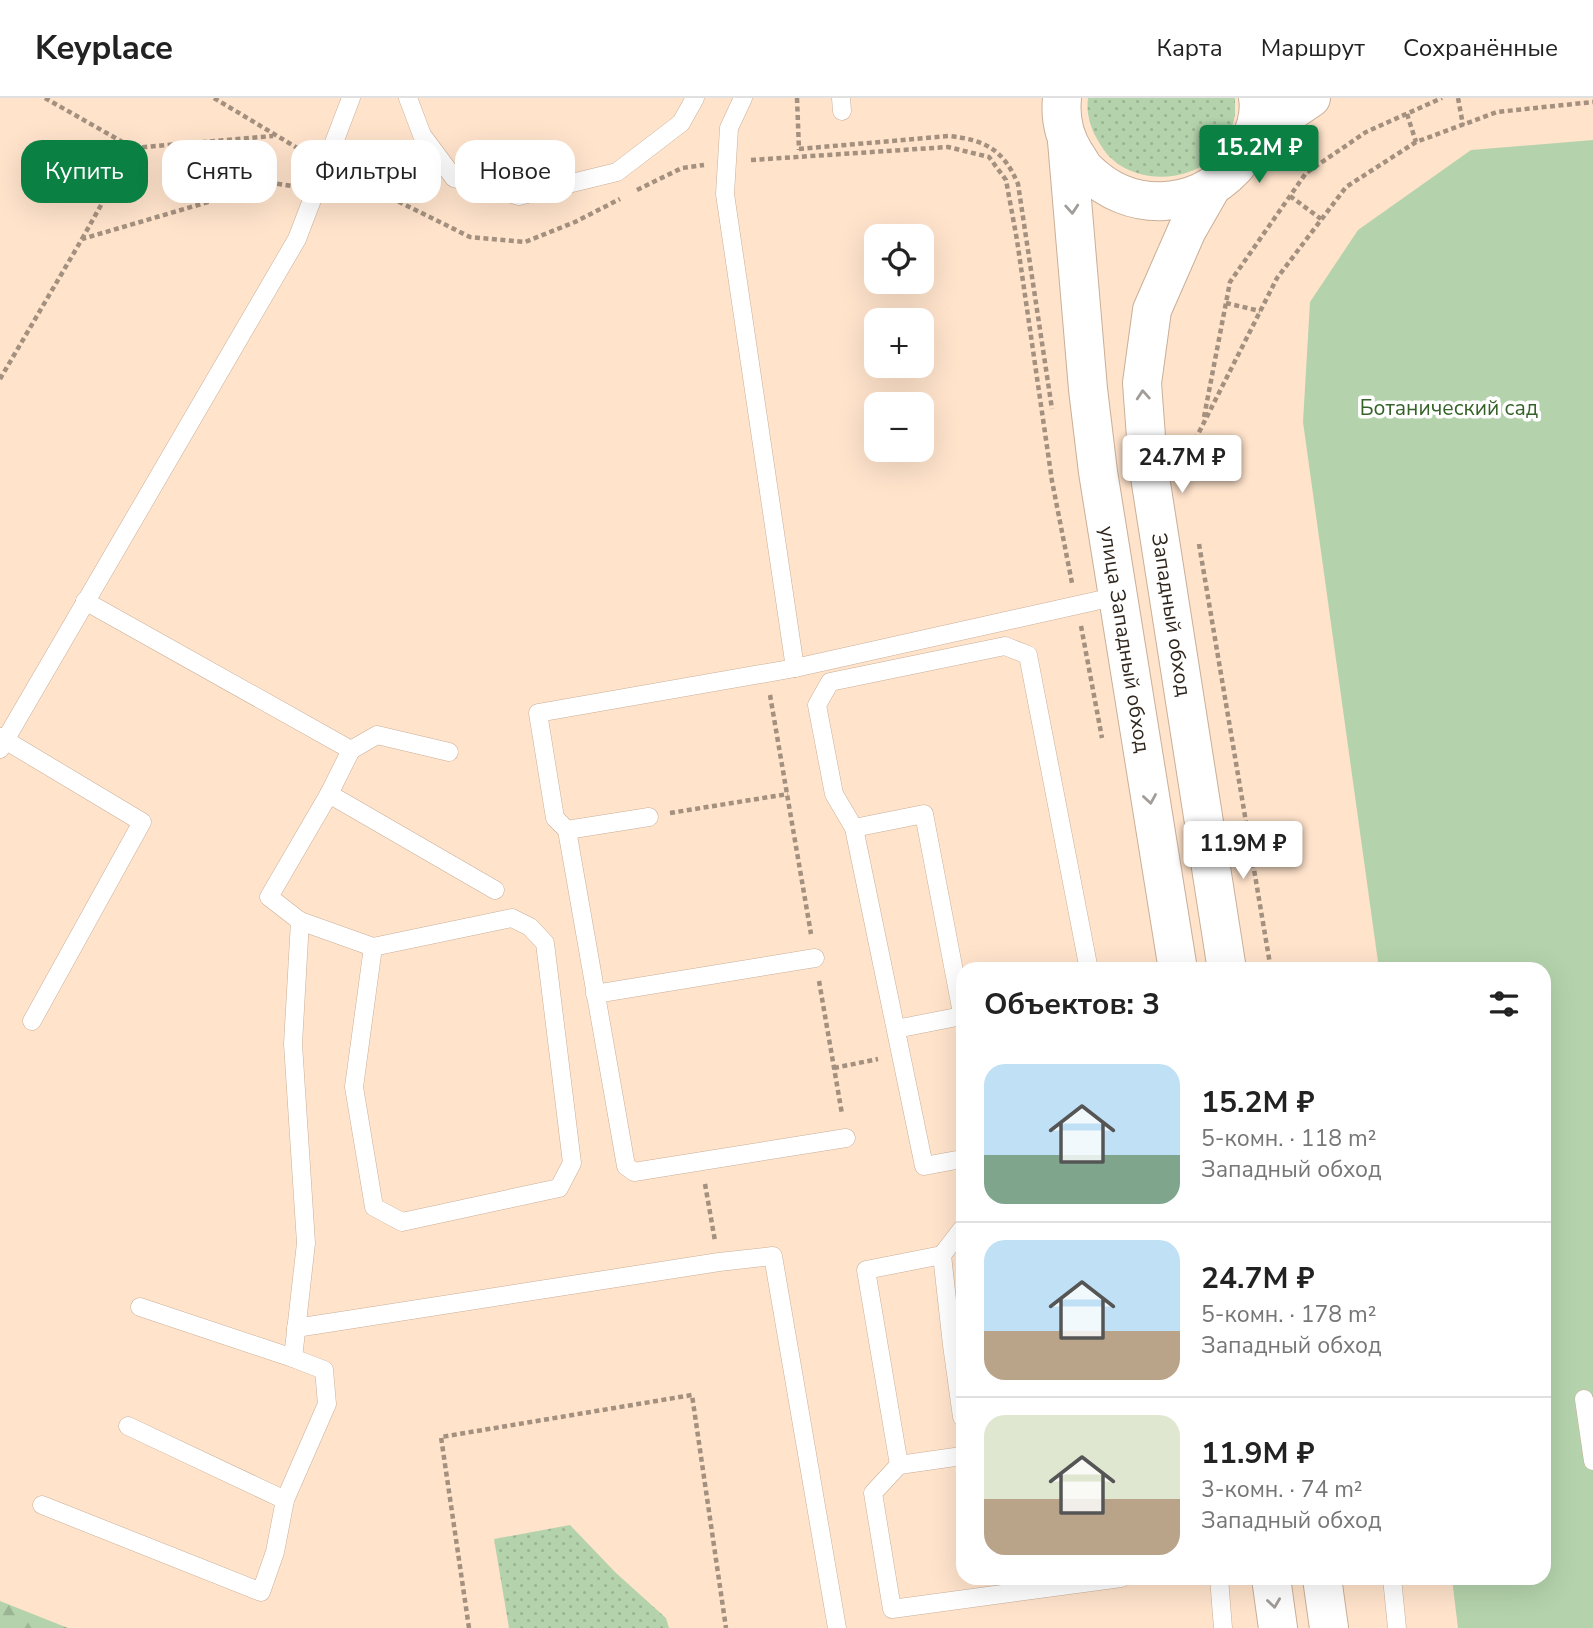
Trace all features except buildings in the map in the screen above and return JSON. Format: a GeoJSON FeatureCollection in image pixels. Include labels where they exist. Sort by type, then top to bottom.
{"type":"FeatureCollection","features":[{"type":"Feature","properties":{"kind":"main road","name":"улица Западный обход"},"geometry":{"type":"LineString","coordinates":[[1062,98],[1060,113],[1067,141],[1087,389],[1177,962]]}},
{"type":"Feature","properties":{"kind":"main road"},"geometry":{"type":"LineString","coordinates":[[1067,141],[1086,170],[1113,191],[1145,202],[1180,201],[1211,188],[1236,166],[1253,137],[1258,98]]}},
{"type":"Feature","properties":{"kind":"main road"},"geometry":{"type":"LineString","coordinates":[[1253,137],[1311,98]]}},
{"type":"Feature","properties":{"kind":"main road","name":"Западный обход"},"geometry":{"type":"LineString","coordinates":[[1211,188],[1187,230],[1152,310],[1142,383],[1148,464],[1226,962]]}},
{"type":"Feature","properties":{"kind":"main road"},"geometry":{"type":"LineString","coordinates":[[1272,1585],[1278,1628]]}},
{"type":"Feature","properties":{"kind":"main road"},"geometry":{"type":"LineString","coordinates":[[1323,1585],[1329,1628]]}},
{"type":"Feature","properties":{"kind":"lane"},"geometry":{"type":"LineString","coordinates":[[335,140],[351,98]]}},
{"type":"Feature","properties":{"kind":"lane"},"geometry":{"type":"LineString","coordinates":[[408,98],[422,135],[454,178],[519,196],[617,172],[681,123],[695,98]]}},
{"type":"Feature","properties":{"kind":"lane"},"geometry":{"type":"LineString","coordinates":[[743,98],[729,128],[725,194],[795,668]]}},
{"type":"Feature","properties":{"kind":"lane"},"geometry":{"type":"LineString","coordinates":[[32,1021],[142,822],[2,742],[297,239],[311,203]]}},
{"type":"Feature","properties":{"kind":"lane"},"geometry":{"type":"LineString","coordinates":[[846,1138],[634,1172],[626,1166],[567,830],[555,818],[538,713],[795,668],[1118,596]]}},
{"type":"Feature","properties":{"kind":"lane"},"geometry":{"type":"LineString","coordinates":[[85,601],[351,750]]}},
{"type":"Feature","properties":{"kind":"lane"},"geometry":{"type":"LineString","coordinates":[[956,1160],[924,1166],[854,828],[834,794],[817,705],[830,682],[1005,646],[1028,655],[1087,962]]}},
{"type":"Feature","properties":{"kind":"lane"},"geometry":{"type":"LineString","coordinates":[[373,947],[354,1087],[374,1207],[402,1222],[559,1188],[572,1163],[545,943],[530,927],[512,918],[373,947],[300,921],[269,897],[329,794],[351,750],[377,735],[449,752]]}},
{"type":"Feature","properties":{"kind":"lane"},"geometry":{"type":"LineString","coordinates":[[329,794],[495,890]]}},
{"type":"Feature","properties":{"kind":"lane"},"geometry":{"type":"LineString","coordinates":[[854,828],[924,814],[956,982]]}},
{"type":"Feature","properties":{"kind":"lane"},"geometry":{"type":"LineString","coordinates":[[567,830],[649,817]]}},
{"type":"Feature","properties":{"kind":"lane"},"geometry":{"type":"LineString","coordinates":[[293,1358],[306,1243],[293,1044],[300,921]]}},
{"type":"Feature","properties":{"kind":"lane"},"geometry":{"type":"LineString","coordinates":[[595,994],[815,958]]}},
{"type":"Feature","properties":{"kind":"lane"},"geometry":{"type":"LineString","coordinates":[[896,1029],[956,1015]]}},
{"type":"Feature","properties":{"kind":"lane"},"geometry":{"type":"LineString","coordinates":[[899,1465],[866,1270],[942,1255],[956,1237]]}},
{"type":"Feature","properties":{"kind":"lane"},"geometry":{"type":"LineString","coordinates":[[942,1255],[956,1339]]}},
{"type":"Feature","properties":{"kind":"lane"},"geometry":{"type":"LineString","coordinates":[[296,1328],[719,1262],[773,1256],[837,1628]]}},
{"type":"Feature","properties":{"kind":"lane"},"geometry":{"type":"LineString","coordinates":[[42,1505],[261,1592],[275,1552],[285,1500],[327,1404],[324,1370],[140,1307]]}},
{"type":"Feature","properties":{"kind":"lane"},"geometry":{"type":"LineString","coordinates":[[1584,1399],[1593,1461]]}},
{"type":"Feature","properties":{"kind":"lane"},"geometry":{"type":"LineString","coordinates":[[128,1426],[285,1500]]}},
{"type":"Feature","properties":{"kind":"lane"},"geometry":{"type":"LineString","coordinates":[[956,1457],[899,1465],[873,1493],[892,1609],[1069,1585]]}},
{"type":"Feature","properties":{"kind":"lane"},"geometry":{"type":"LineString","coordinates":[[1220,1585],[1223,1628]]}},
{"type":"Feature","properties":{"kind":"lane"},"geometry":{"type":"LineString","coordinates":[[1393,1585],[1397,1628]]}},
{"type":"Feature","properties":{"kind":"path"},"geometry":{"type":"LineString","coordinates":[[46,98],[119,140]]}},
{"type":"Feature","properties":{"kind":"path"},"geometry":{"type":"LineString","coordinates":[[796,98],[799,156]]}},
{"type":"Feature","properties":{"kind":"path"},"geometry":{"type":"LineString","coordinates":[[1202,425],[1230,282],[1306,173],[1366,132],[1442,98]]}},
{"type":"Feature","properties":{"kind":"path"},"geometry":{"type":"LineString","coordinates":[[1458,98],[1463,125]]}},
{"type":"Feature","properties":{"kind":"path"},"geometry":{"type":"LineString","coordinates":[[1187,474],[1185,460],[1277,278],[1346,187],[1416,142],[1497,112],[1593,102]]}},
{"type":"Feature","properties":{"kind":"path"},"geometry":{"type":"LineString","coordinates":[[1407,114],[1416,142]]}},
{"type":"Feature","properties":{"kind":"path"},"geometry":{"type":"LineString","coordinates":[[148,147],[274,136]]}},
{"type":"Feature","properties":{"kind":"path"},"geometry":{"type":"LineString","coordinates":[[799,149],[949,136],[968,138],[988,145],[1002,156],[1012,169],[1018,184],[1053,411]]}},
{"type":"Feature","properties":{"kind":"path"},"geometry":{"type":"LineString","coordinates":[[727,162],[948,147],[989,157],[1006,180],[1052,481],[1103,739]]}},
{"type":"Feature","properties":{"kind":"path"},"geometry":{"type":"LineString","coordinates":[[82,239],[273,183],[291,186]]}},
{"type":"Feature","properties":{"kind":"path"},"geometry":{"type":"LineString","coordinates":[[1290,196],[1321,219]]}},
{"type":"Feature","properties":{"kind":"path"},"geometry":{"type":"LineString","coordinates":[[0,379],[102,203]]}},
{"type":"Feature","properties":{"kind":"path"},"geometry":{"type":"LineString","coordinates":[[1226,303],[1260,311]]}},
{"type":"Feature","properties":{"kind":"path"},"geometry":{"type":"LineString","coordinates":[[1199,543],[1269,962]]}},
{"type":"Feature","properties":{"kind":"path"},"geometry":{"type":"LineString","coordinates":[[766,673],[846,1138]]}},
{"type":"Feature","properties":{"kind":"path"},"geometry":{"type":"LineString","coordinates":[[649,817],[788,794]]}},
{"type":"Feature","properties":{"kind":"path"},"geometry":{"type":"LineString","coordinates":[[834,1068],[901,1055]]}},
{"type":"Feature","properties":{"kind":"path"},"geometry":{"type":"LineString","coordinates":[[701,1161],[719,1262]]}},
{"type":"Feature","properties":{"kind":"path"},"geometry":{"type":"LineString","coordinates":[[469,1628],[441,1437],[692,1395],[726,1628]]}},
{"type":"Feature","properties":{"kind":"green space"},"geometry":{"type":"Polygon","coordinates":[[[1088,98],[1235,98],[1235,114],[1226,140],[1209,161],[1188,172],[1164,177],[1152,176],[1128,170],[1106,153],[1091,124],[1088,98]]]}},
{"type":"Feature","properties":{"kind":"green space","name":"Ботанический сад"},"geometry":{"type":"Polygon","coordinates":[[[1593,140],[1593,1628],[1458,1628],[1453,1585],[1551,1585],[1551,962],[1378,962],[1303,422],[1310,302],[1358,230],[1471,150],[1593,140]]]}},
{"type":"Feature","properties":{"kind":"green space"},"geometry":{"type":"Polygon","coordinates":[[[570,1525],[616,1573],[666,1618],[669,1628],[509,1628],[494,1539],[570,1525]]]}},
{"type":"Feature","properties":{"kind":"green space"},"geometry":{"type":"Polygon","coordinates":[[[0,1601],[68,1628],[0,1628],[0,1601]]]}}]}
